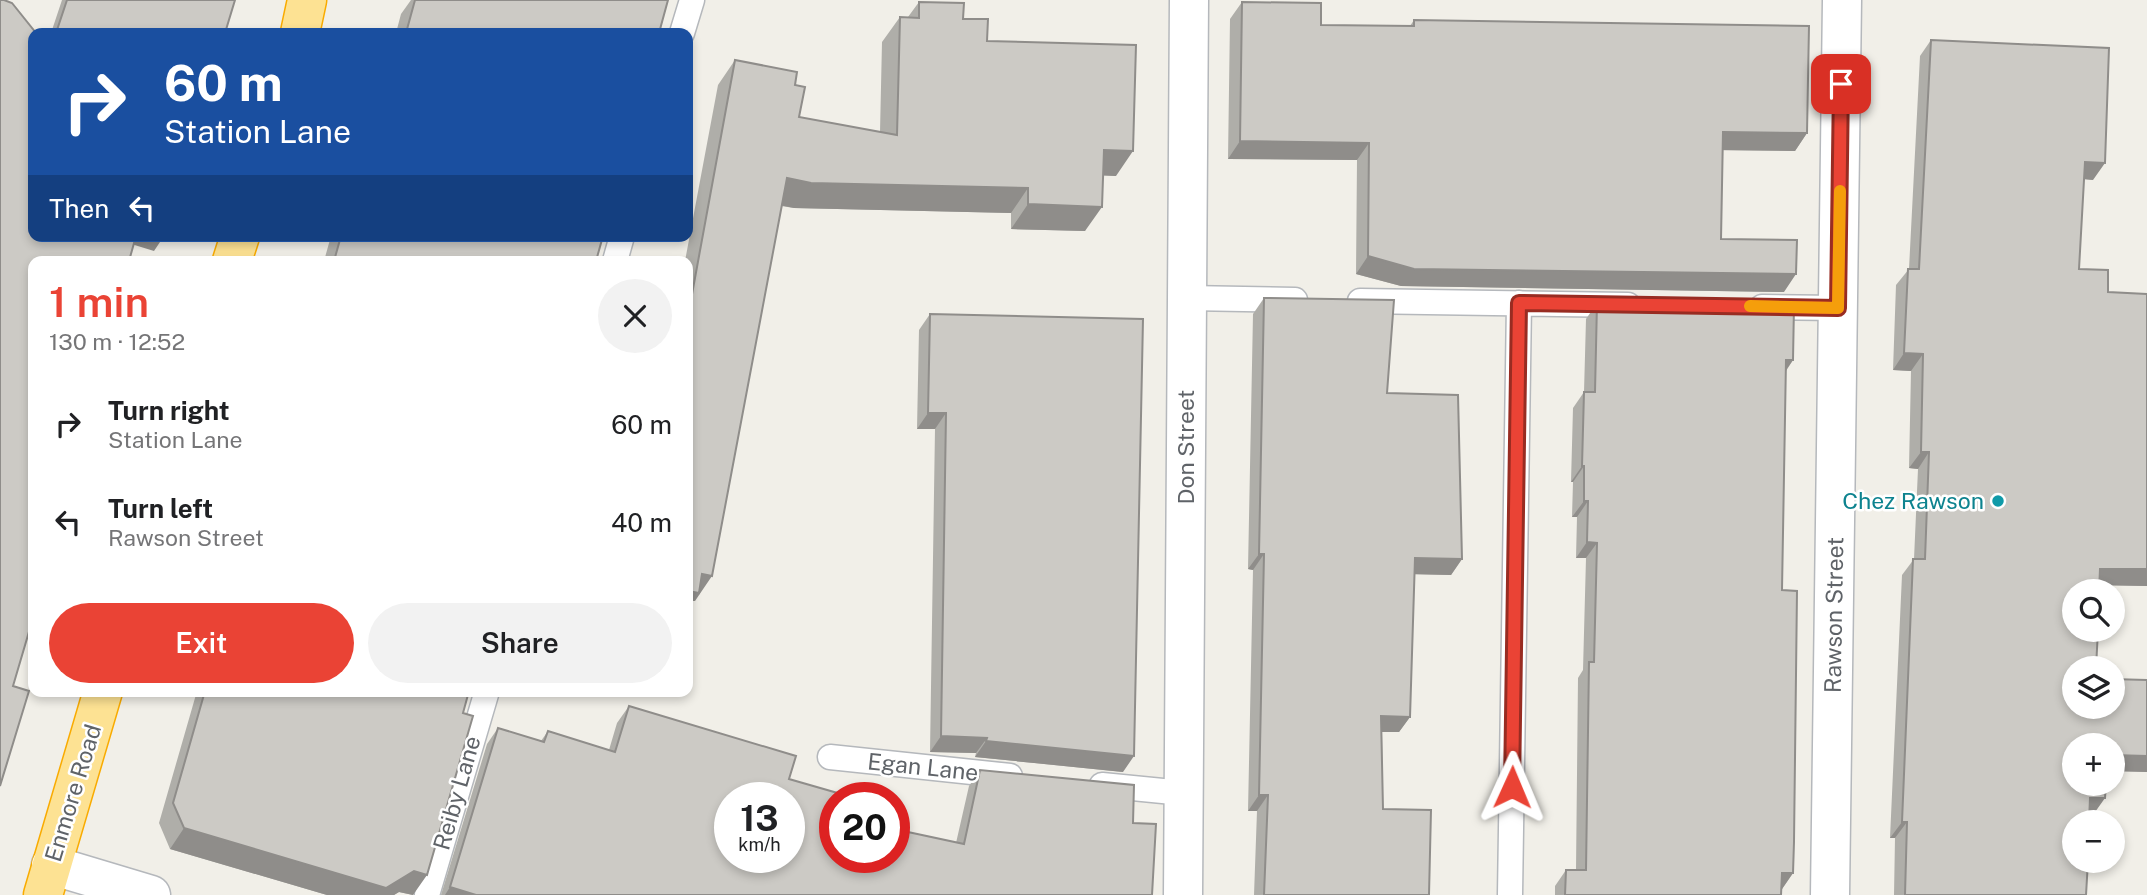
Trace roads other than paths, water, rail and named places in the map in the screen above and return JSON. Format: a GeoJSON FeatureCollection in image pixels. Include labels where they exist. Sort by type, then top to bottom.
{"type":"FeatureCollection","features":[{"type":"Feature","properties":{"kind":"highway"},"geometry":{"type":"LineString","coordinates":[[301,28],[307,0]]}},
{"type":"Feature","properties":{"kind":"highway","name":"Enmore Road"},"geometry":{"type":"LineString","coordinates":[[47,880],[101,697]]}},
{"type":"Feature","properties":{"kind":"street","name":"Don Street"},"geometry":{"type":"LineString","coordinates":[[1183,895],[1189,0]]}},
{"type":"Feature","properties":{"kind":"street","name":"Rawson Street"},"geometry":{"type":"LineString","coordinates":[[1830,895],[1842,0]]}},
{"type":"Feature","properties":{"kind":"street"},"geometry":{"type":"LineString","coordinates":[[47,880],[151,895]]}},
{"type":"Feature","properties":{"kind":"lane"},"geometry":{"type":"LineString","coordinates":[[684,28],[692,0]]}},
{"type":"Feature","properties":{"kind":"lane"},"geometry":{"type":"LineString","coordinates":[[1187,298],[1658,305]]}},
{"type":"Feature","properties":{"kind":"lane"},"geometry":{"type":"LineString","coordinates":[[1510,895],[1519,303]]}},
{"type":"Feature","properties":{"kind":"lane"},"geometry":{"type":"LineString","coordinates":[[1741,306],[1838,308]]}},
{"type":"Feature","properties":{"kind":"lane","name":"Reiby Lane"},"geometry":{"type":"LineString","coordinates":[[427,895],[486,697]]}},
{"type":"Feature","properties":{"kind":"lane","name":"Egan Lane"},"geometry":{"type":"LineString","coordinates":[[830,757],[1034,778]]}},
{"type":"Feature","properties":{"kind":"lane"},"geometry":{"type":"LineString","coordinates":[[1075,782],[1183,793]]}},
{"type":"Feature","properties":{"kind":"place","name":"Chez Rawson"},"geometry":{"type":"Point","coordinates":[1998,501]}}]}
